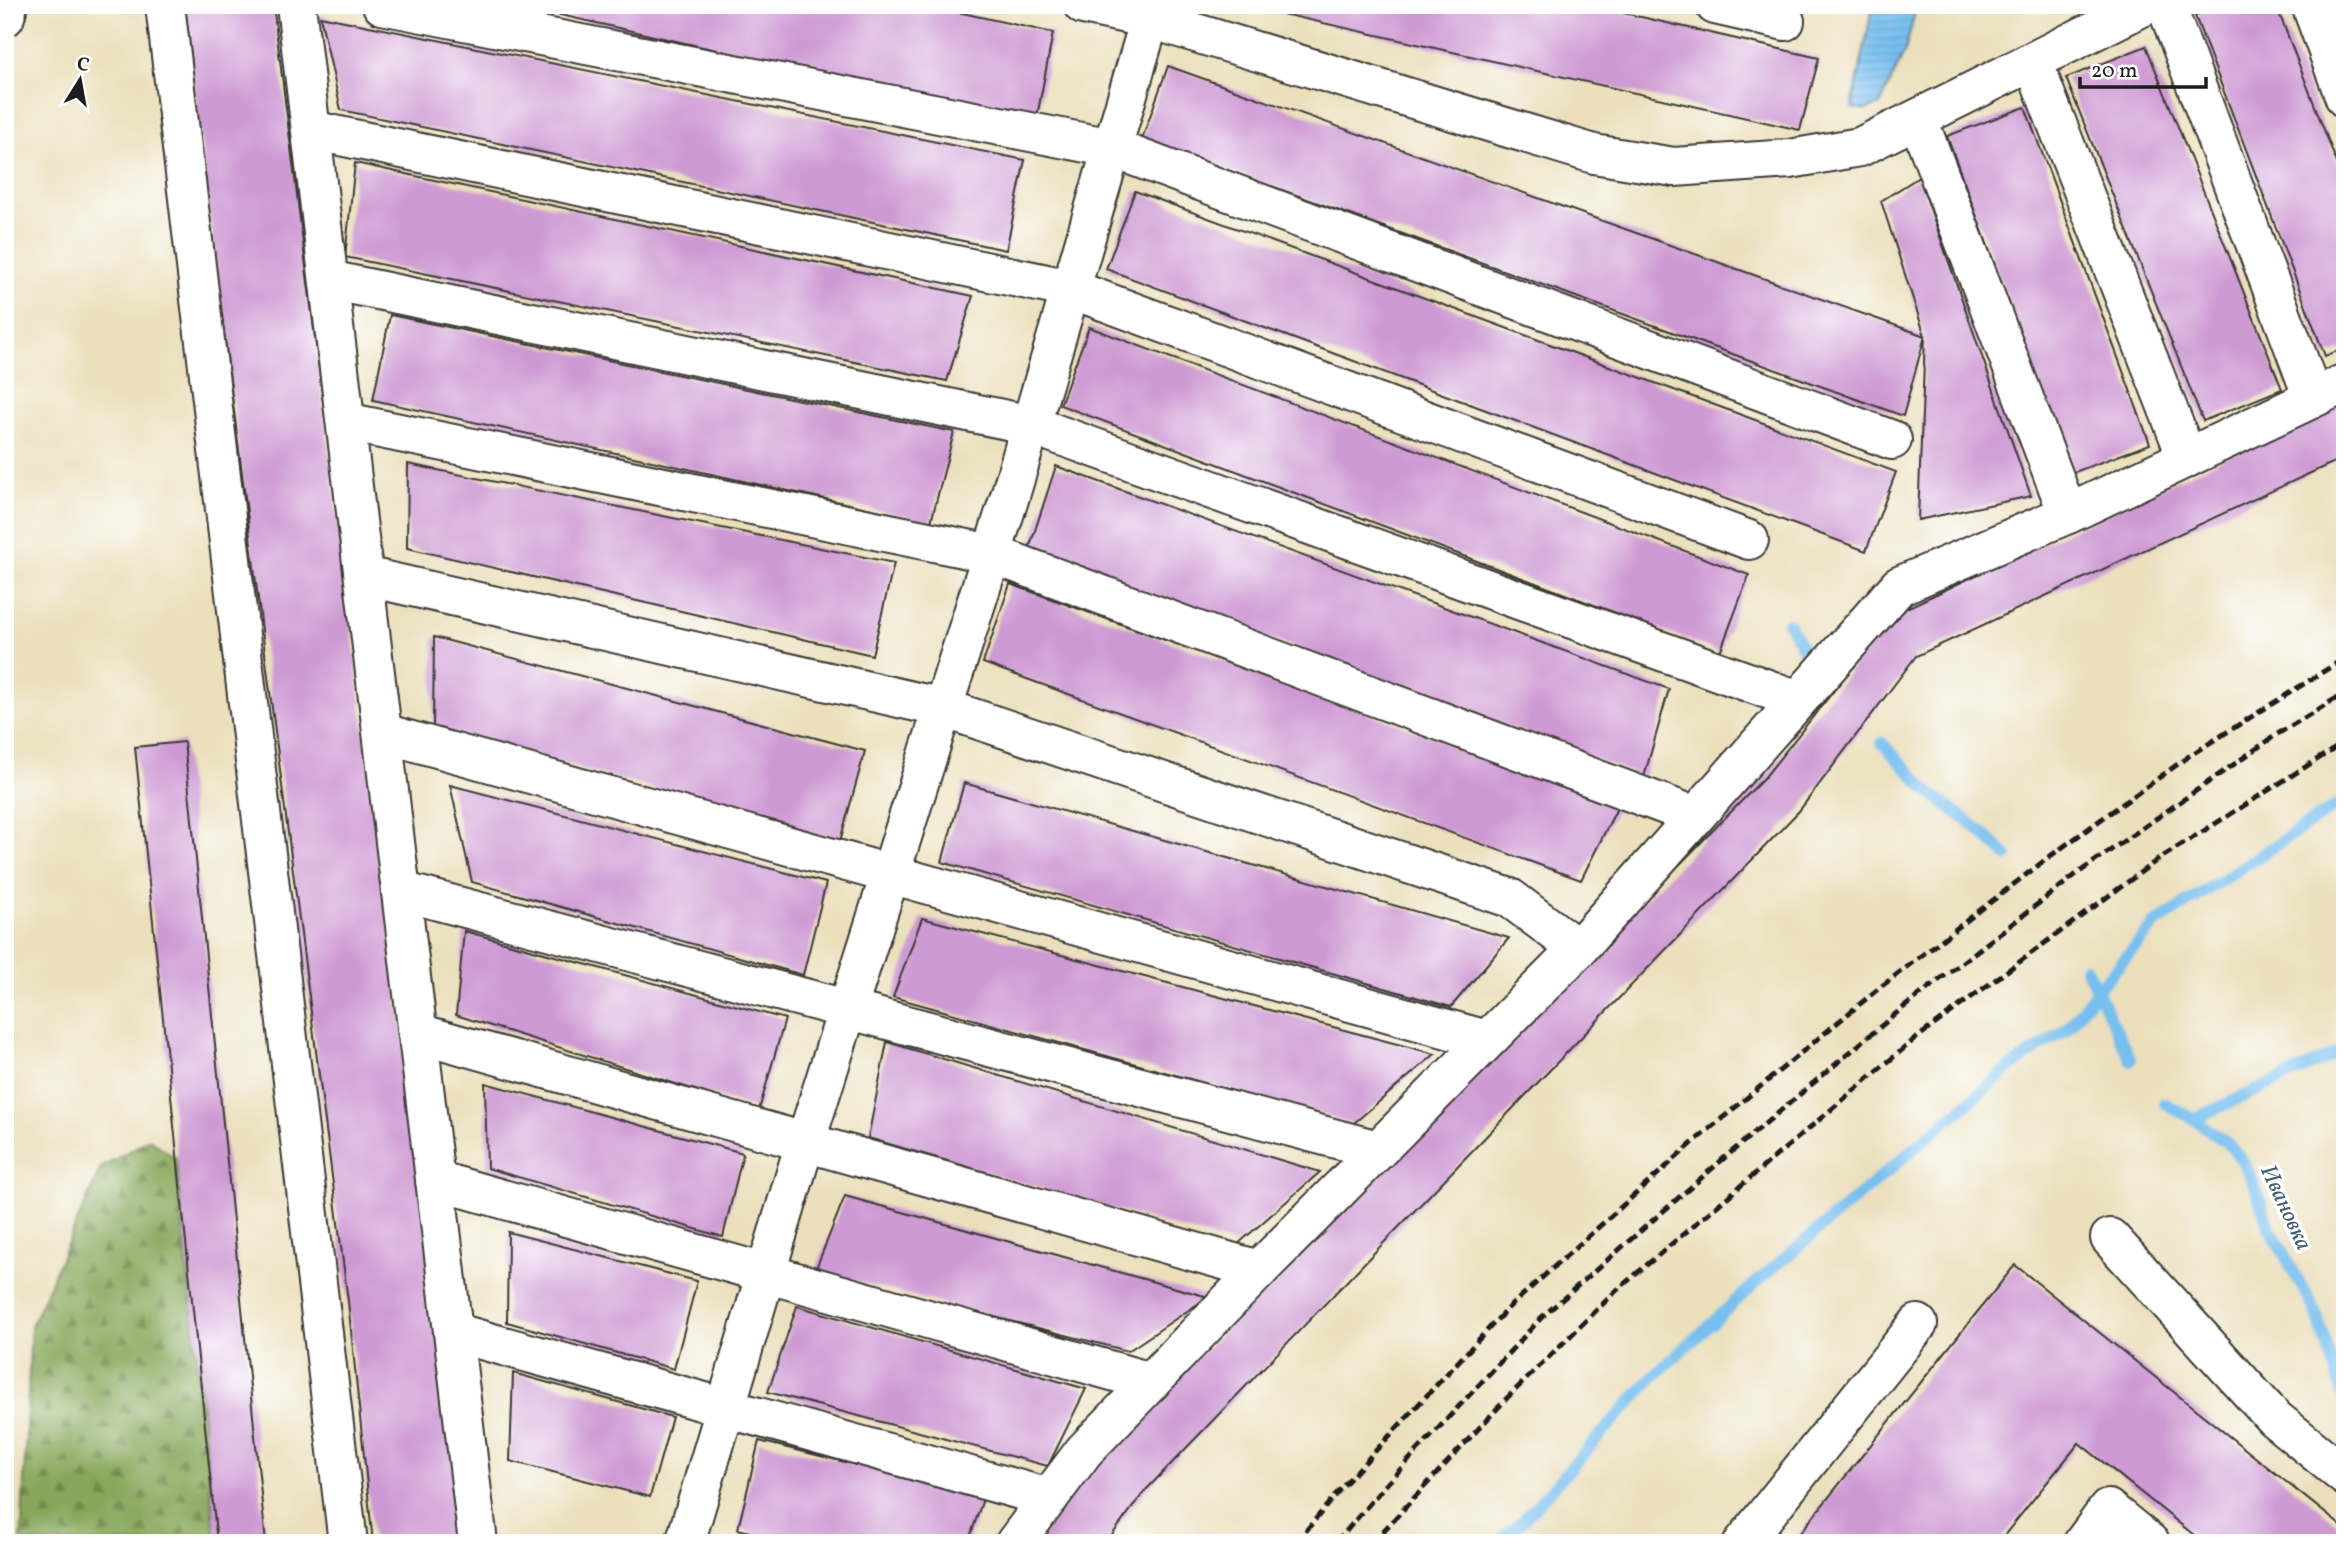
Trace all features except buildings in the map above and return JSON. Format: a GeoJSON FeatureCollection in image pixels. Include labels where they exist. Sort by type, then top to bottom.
{"type":"FeatureCollection","features":[{"type":"Feature","properties":{"kind":"lane"},"geometry":{"type":"LineString","coordinates":[[5,17],[8,5]]}},
{"type":"Feature","properties":{"kind":"lane"},"geometry":{"type":"LineString","coordinates":[[165,5],[348,1543]]}},
{"type":"Feature","properties":{"kind":"lane"},"geometry":{"type":"LineString","coordinates":[[296,5],[478,1543]]}},
{"type":"Feature","properties":{"kind":"lane"},"geometry":{"type":"LineString","coordinates":[[382,5],[1112,148],[1892,440]]}},
{"type":"Feature","properties":{"kind":"lane"},"geometry":{"type":"LineString","coordinates":[[1083,5],[1152,12],[1594,154],[1674,167],[1790,159],[1860,147],[2146,5]]}},
{"type":"Feature","properties":{"kind":"lane"},"geometry":{"type":"LineString","coordinates":[[1715,5],[1786,21]]}},
{"type":"Feature","properties":{"kind":"lane"},"geometry":{"type":"LineString","coordinates":[[1015,1543],[1083,1451],[1578,949],[1899,586],[2068,514],[2329,391],[2166,5]]}},
{"type":"Feature","properties":{"kind":"lane"},"geometry":{"type":"LineString","coordinates":[[2311,5],[2345,98]]}},
{"type":"Feature","properties":{"kind":"lane"},"geometry":{"type":"LineString","coordinates":[[685,1543],[805,1142],[992,554],[1152,12]]}},
{"type":"Feature","properties":{"kind":"lane"},"geometry":{"type":"LineString","coordinates":[[2033,62],[2187,458]]}},
{"type":"Feature","properties":{"kind":"lane"},"geometry":{"type":"LineString","coordinates":[[1918,119],[2068,514]]}},
{"type":"Feature","properties":{"kind":"lane"},"geometry":{"type":"LineString","coordinates":[[311,131],[1071,289],[1749,540]]}},
{"type":"Feature","properties":{"kind":"lane"},"geometry":{"type":"LineString","coordinates":[[329,280],[1031,425],[1798,700]]}},
{"type":"Feature","properties":{"kind":"lane"},"geometry":{"type":"LineString","coordinates":[[346,422],[992,554],[1695,816]]}},
{"type":"Feature","properties":{"kind":"lane"},"geometry":{"type":"LineString","coordinates":[[364,576],[943,708],[1510,898],[1578,949]]}},
{"type":"Feature","properties":{"kind":"lane"},"geometry":{"type":"LineString","coordinates":[[383,733],[1487,1040]]}},
{"type":"Feature","properties":{"kind":"lane"},"geometry":{"type":"LineString","coordinates":[[401,891],[1378,1150]]}},
{"type":"Feature","properties":{"kind":"lane"},"geometry":{"type":"LineString","coordinates":[[418,1033],[1259,1270]]}},
{"type":"Feature","properties":{"kind":"lane"},"geometry":{"type":"LineString","coordinates":[[435,1180],[1151,1382]]}},
{"type":"Feature","properties":{"kind":"lane"},"geometry":{"type":"LineString","coordinates":[[2110,1238],[2274,1418],[2345,1476]]}},
{"type":"Feature","properties":{"kind":"lane"},"geometry":{"type":"LineString","coordinates":[[1743,1543],[1918,1324]]}},
{"type":"Feature","properties":{"kind":"lane"},"geometry":{"type":"LineString","coordinates":[[453,1332],[1049,1498]]}},
{"type":"Feature","properties":{"kind":"lane"},"geometry":{"type":"LineString","coordinates":[[2083,1543],[2108,1509],[2150,1543]]}},
{"type":"Feature","properties":{"kind":"green space"},"geometry":{"type":"Polygon","coordinates":[[[149,1139],[176,1158],[216,1543],[21,1543],[31,1326],[101,1168],[149,1139]]]}},
{"type":"Feature","properties":{"kind":"water"},"geometry":{"type":"Polygon","coordinates":[[[1873,5],[1917,5],[1905,51],[1880,105],[1865,110],[1852,108],[1873,5]]]}},
{"type":"Feature","properties":{"kind":"waterway","name":"Ивановка"},"geometry":{"type":"LineString","coordinates":[[1788,623],[1812,664]]}},
{"type":"Feature","properties":{"kind":"waterway","name":"Ивановка"},"geometry":{"type":"LineString","coordinates":[[1882,743],[1930,793],[1977,828],[2007,856]]}},
{"type":"Feature","properties":{"kind":"waterway"},"geometry":{"type":"LineString","coordinates":[[1498,1543],[1525,1518],[1654,1376],[1759,1280],[2008,1069],[2068,1028],[2097,990],[2156,923],[2345,800]]}},
{"type":"Feature","properties":{"kind":"waterway","name":"Ивановка"},"geometry":{"type":"LineString","coordinates":[[2086,968],[2131,1060]]}},
{"type":"Feature","properties":{"kind":"waterway"},"geometry":{"type":"LineString","coordinates":[[2194,1119],[2338,1053]]}},
{"type":"Feature","properties":{"kind":"waterway","name":"Ивановка"},"geometry":{"type":"LineString","coordinates":[[2164,1103],[2194,1119],[2231,1146],[2243,1162],[2255,1186],[2269,1227],[2316,1312],[2345,1401]]}},
{"type":"Feature","properties":{"kind":"railway"},"geometry":{"type":"LineString","coordinates":[[1296,1543],[1342,1487],[1507,1309],[1696,1140],[1878,989],[2049,857],[2189,756],[2345,658]]}},
{"type":"Feature","properties":{"kind":"railway"},"geometry":{"type":"LineString","coordinates":[[1336,1543],[1382,1489],[1542,1317],[1723,1159],[1899,1011],[2078,873],[2276,735],[2345,693]]}},
{"type":"Feature","properties":{"kind":"railway"},"geometry":{"type":"LineString","coordinates":[[1372,1543],[1508,1397],[1617,1290],[1915,1039],[2156,861],[2345,742]]}}]}
